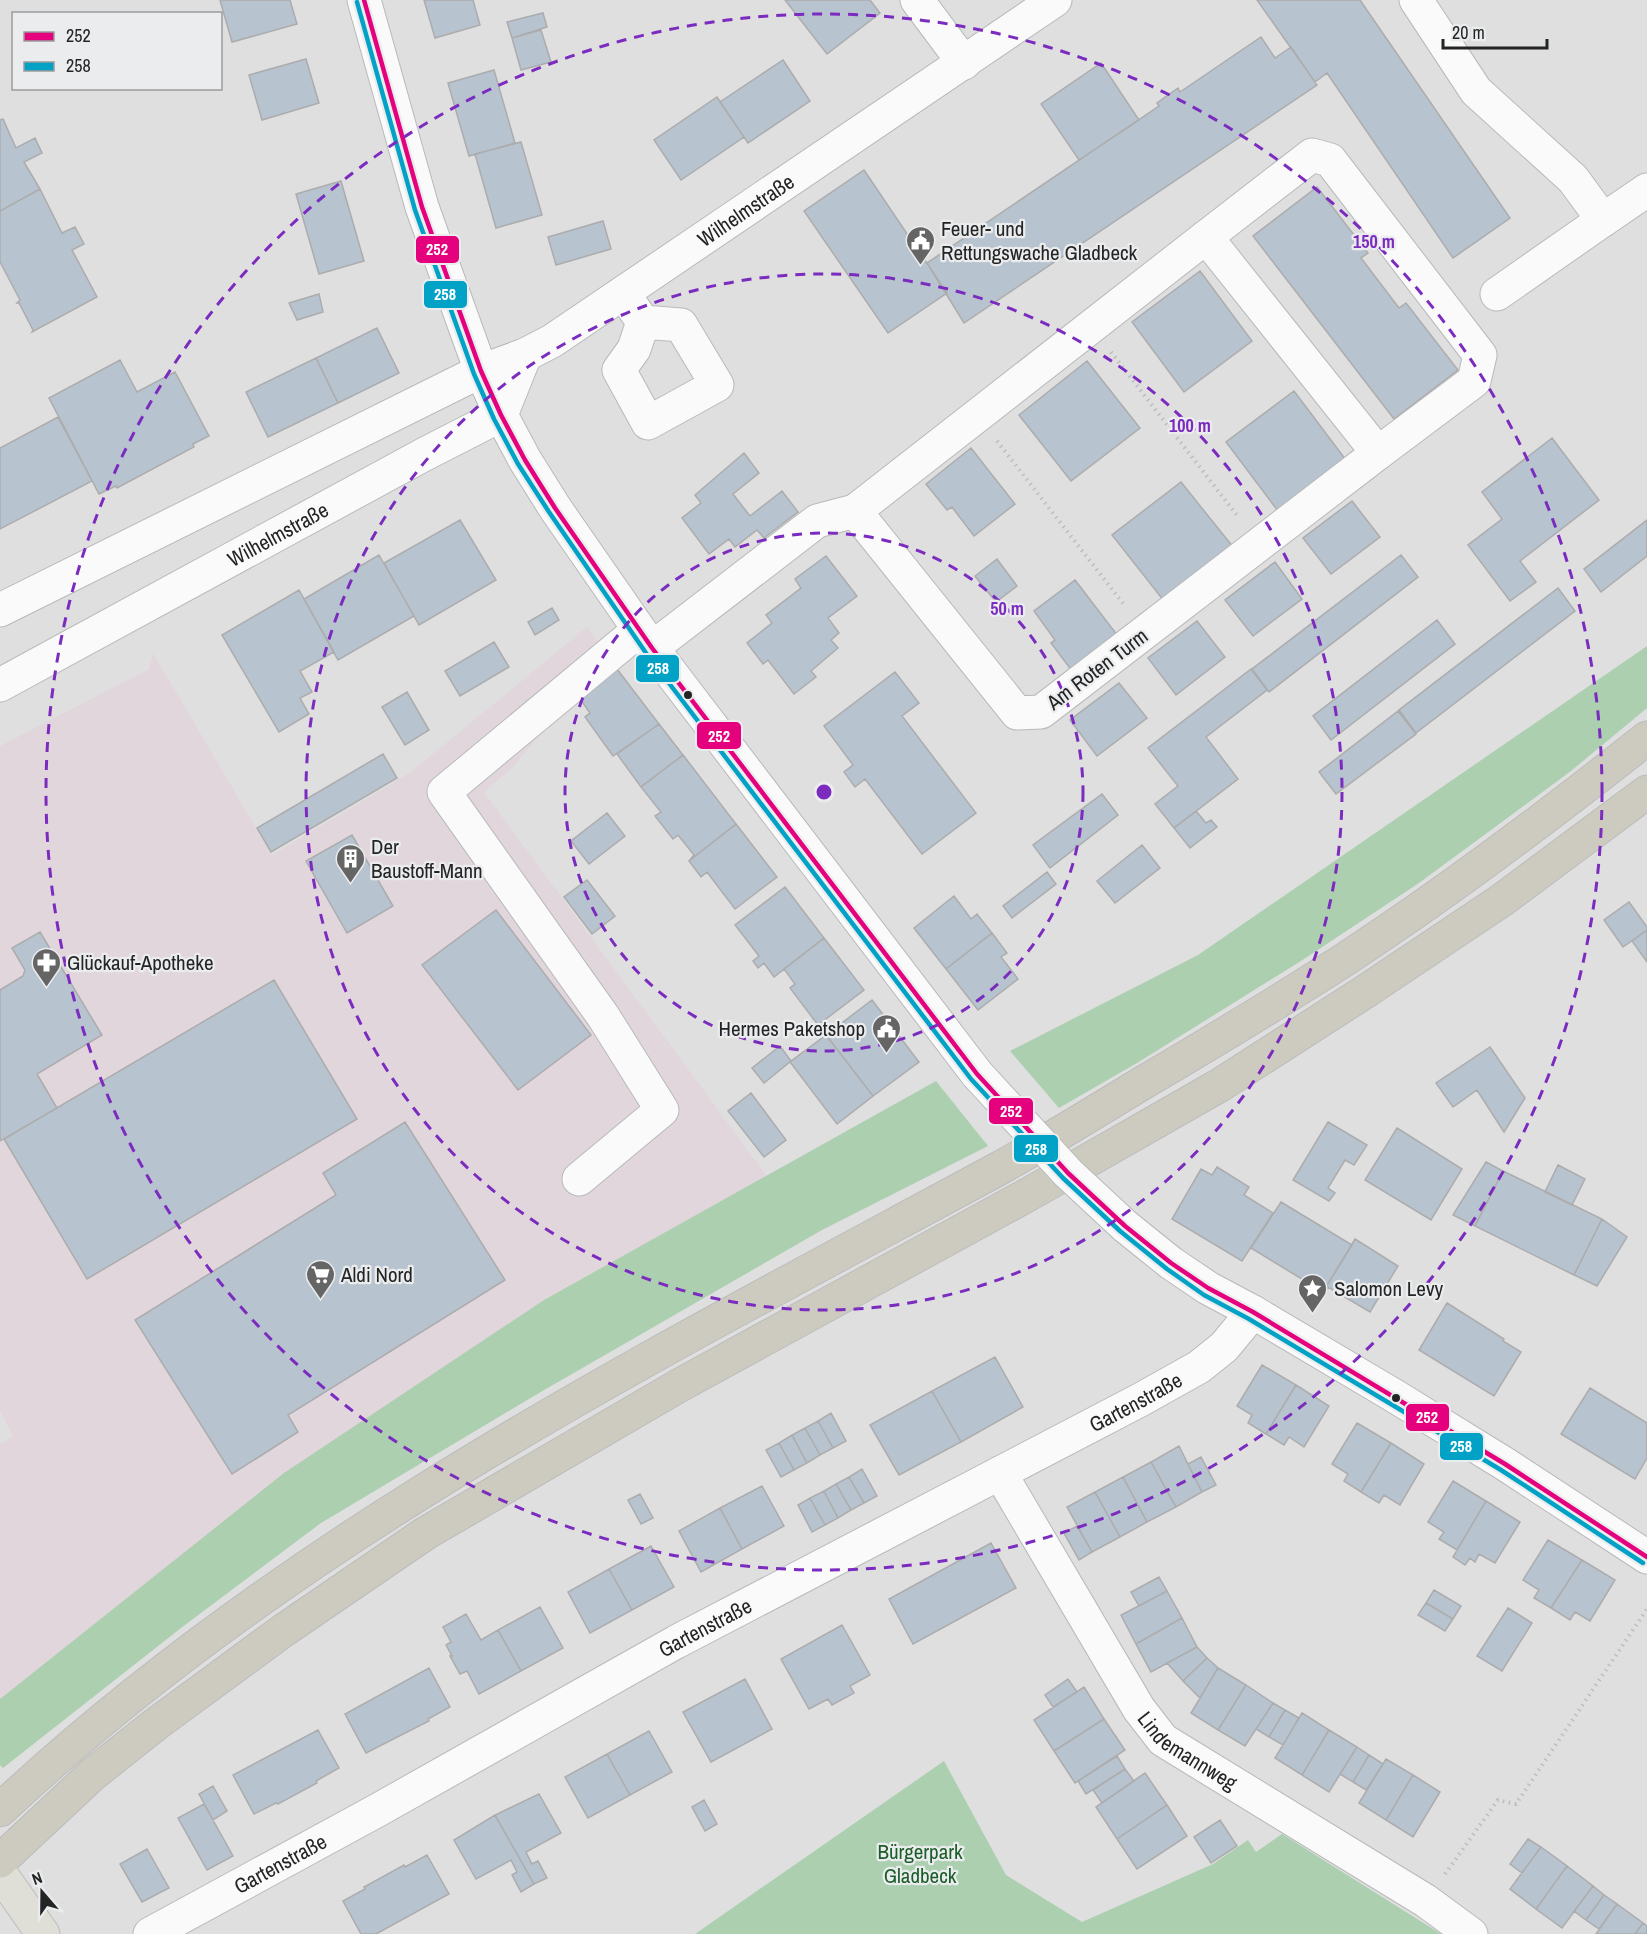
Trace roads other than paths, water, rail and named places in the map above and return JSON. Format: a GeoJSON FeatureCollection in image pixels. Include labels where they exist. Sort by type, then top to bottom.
{"type":"FeatureCollection","features":[{"type":"Feature","properties":{"kind":"highway"},"geometry":{"type":"LineString","coordinates":[[0,1810],[121,1702],[226,1622],[339,1545],[464,1466],[608,1380],[1000,1168],[1198,1050],[1374,939],[1484,862],[1647,738]]}},
{"type":"Feature","properties":{"kind":"highway"},"geometry":{"type":"LineString","coordinates":[[0,1861],[93,1774],[156,1724],[284,1630],[426,1533],[680,1385],[1031,1193],[1220,1084],[1363,993],[1502,900],[1647,792]]}},
{"type":"Feature","properties":{"kind":"main road"},"geometry":{"type":"LineString","coordinates":[[8,1885],[43,1934]]}},
{"type":"Feature","properties":{"kind":"street"},"geometry":{"type":"LineString","coordinates":[[364,0],[422,207],[480,371],[525,460],[555,508],[645,639],[977,1074],[1068,1173],[1125,1226],[1171,1263],[1199,1282],[1253,1312],[1505,1464],[1647,1557]]}},
{"type":"Feature","properties":{"kind":"street"},"geometry":{"type":"LineString","coordinates":[[917,0],[964,63]]}},
{"type":"Feature","properties":{"kind":"street","name":"Wilhelmstraße"},"geometry":{"type":"LineString","coordinates":[[0,610],[480,371],[525,355],[552,341],[1055,0]]}},
{"type":"Feature","properties":{"kind":"street"},"geometry":{"type":"LineString","coordinates":[[1416,0],[1476,91],[1573,178],[1603,220]]}},
{"type":"Feature","properties":{"kind":"street","name":"Am Roten Turm"},"geometry":{"type":"LineString","coordinates":[[579,1179],[662,1110],[603,1016],[444,792],[645,639],[816,521],[855,511],[1312,155],[1330,159],[1480,355],[1474,381],[1041,712],[1017,713],[855,511]]}},
{"type":"Feature","properties":{"kind":"street"},"geometry":{"type":"LineString","coordinates":[[1497,294],[1647,190]]}},
{"type":"Feature","properties":{"kind":"street"},"geometry":{"type":"LineString","coordinates":[[1206,237],[1378,453]]}},
{"type":"Feature","properties":{"kind":"street"},"geometry":{"type":"LineString","coordinates":[[623,293],[643,322]]}},
{"type":"Feature","properties":{"kind":"street"},"geometry":{"type":"LineString","coordinates":[[501,415],[525,355]]}},
{"type":"Feature","properties":{"kind":"street","name":"Wilhelmstraße"},"geometry":{"type":"LineString","coordinates":[[0,685],[501,415]]}},
{"type":"Feature","properties":{"kind":"street","name":"Gartenstraße"},"geometry":{"type":"LineString","coordinates":[[150,1934],[378,1810],[676,1642],[1140,1401],[1199,1366],[1224,1347],[1253,1312]]}},
{"type":"Feature","properties":{"kind":"street","name":"Lindemannweg"},"geometry":{"type":"LineString","coordinates":[[1000,1473],[1139,1709],[1163,1740],[1426,1901],[1471,1934]]}},
{"type":"Feature","properties":{"kind":"place","name":"Feuer- und Rettungswache Gladbeck"},"geometry":{"type":"Point","coordinates":[920,266]}},
{"type":"Feature","properties":{"kind":"place","name":"Der Baustoff-Mann"},"geometry":{"type":"Point","coordinates":[350,884]}},
{"type":"Feature","properties":{"kind":"place","name":"Glückauf-Apotheke"},"geometry":{"type":"Point","coordinates":[46,988]}},
{"type":"Feature","properties":{"kind":"place","name":"Hermes Paketshop"},"geometry":{"type":"Point","coordinates":[886,1054]}},
{"type":"Feature","properties":{"kind":"place","name":"Aldi Nord"},"geometry":{"type":"Point","coordinates":[320,1300]}},
{"type":"Feature","properties":{"kind":"place","name":"Salomon Levy"},"geometry":{"type":"Point","coordinates":[1313,1314]}},
{"type":"Feature","properties":{"kind":"park label","name":"Bürgerpark Gladbeck"},"geometry":{"type":"Point","coordinates":[920,1863]}}]}
